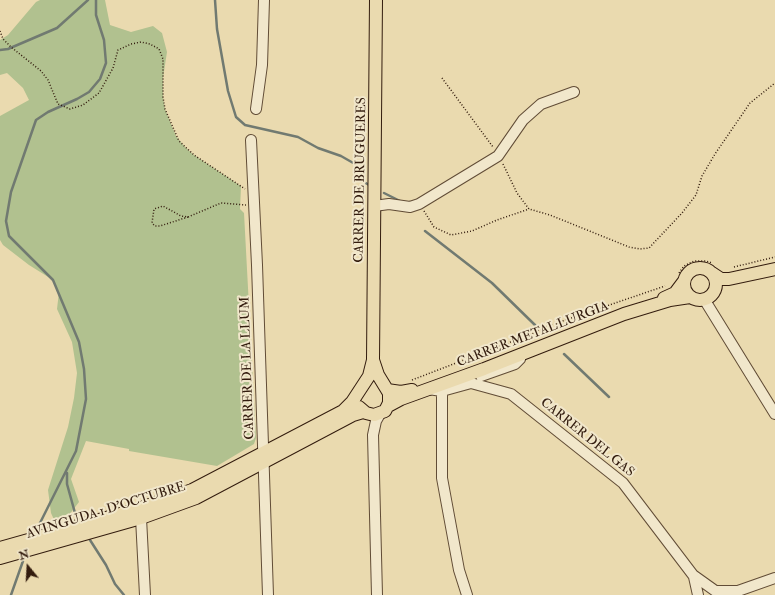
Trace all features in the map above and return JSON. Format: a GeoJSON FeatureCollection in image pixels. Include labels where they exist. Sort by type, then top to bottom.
{"type":"FeatureCollection","features":[{"type":"Feature","properties":{"kind":"main road","name":"CARRER DE BRUGUERES"},"geometry":{"type":"LineString","coordinates":[[373,360],[376,0]]}},
{"type":"Feature","properties":{"kind":"main road"},"geometry":{"type":"LineString","coordinates":[[713,269],[716,281],[715,290],[711,296],[697,300],[690,297],[684,289],[680,279],[696,268],[713,269],[721,279],[729,279],[775,269]]}},
{"type":"Feature","properties":{"kind":"main road"},"geometry":{"type":"LineString","coordinates":[[715,290],[741,282],[775,275]]}},
{"type":"Feature","properties":{"kind":"main road","name":"CARRER METAL·LURGIA"},"geometry":{"type":"LineString","coordinates":[[385,388],[401,392],[411,391],[615,313],[665,298],[676,293],[680,279]]}},
{"type":"Feature","properties":{"kind":"main road","name":"CARRER METAL·LURGIA"},"geometry":{"type":"LineString","coordinates":[[384,410],[400,399],[624,314],[670,300],[690,297]]}},
{"type":"Feature","properties":{"kind":"main road"},"geometry":{"type":"LineString","coordinates":[[345,415],[365,413],[372,415],[384,410],[390,396],[373,360]]}},
{"type":"Feature","properties":{"kind":"main road"},"geometry":{"type":"LineString","coordinates":[[345,415],[369,376],[373,360]]}},
{"type":"Feature","properties":{"kind":"main road"},"geometry":{"type":"LineString","coordinates":[[360,390],[375,382],[385,388]]}},
{"type":"Feature","properties":{"kind":"main road"},"geometry":{"type":"LineString","coordinates":[[360,390],[358,404],[365,413]]}},
{"type":"Feature","properties":{"kind":"main road","name":"AVINGUDA 1 D'OCTUBRE"},"geometry":{"type":"LineString","coordinates":[[1,553],[139,514],[265,457],[345,415]]}},
{"type":"Feature","properties":{"kind":"street"},"geometry":{"type":"LineString","coordinates":[[256,108],[262,65],[264,0]]}},
{"type":"Feature","properties":{"kind":"street"},"geometry":{"type":"LineString","coordinates":[[374,206],[389,204],[410,207],[419,204],[498,156],[530,112],[541,104],[574,92]]}},
{"type":"Feature","properties":{"kind":"street","name":"CARRER DE LA LLUM"},"geometry":{"type":"LineString","coordinates":[[250,140],[265,457],[268,595]]}},
{"type":"Feature","properties":{"kind":"street"},"geometry":{"type":"LineString","coordinates":[[704,299],[775,414]]}},
{"type":"Feature","properties":{"kind":"street"},"geometry":{"type":"LineString","coordinates":[[428,389],[442,391],[471,382],[476,378],[515,364],[520,359],[521,354]]}},
{"type":"Feature","properties":{"kind":"street","name":"CARRER DEL GAS"},"geometry":{"type":"LineString","coordinates":[[471,382],[511,394],[611,473],[629,490],[693,575],[704,584],[718,592]]}},
{"type":"Feature","properties":{"kind":"street"},"geometry":{"type":"LineString","coordinates":[[442,391],[442,478],[459,570],[467,595]]}},
{"type":"Feature","properties":{"kind":"street"},"geometry":{"type":"LineString","coordinates":[[377,595],[373,436],[376,421],[384,410]]}},
{"type":"Feature","properties":{"kind":"street"},"geometry":{"type":"LineString","coordinates":[[365,413],[373,436]]}},
{"type":"Feature","properties":{"kind":"street"},"geometry":{"type":"LineString","coordinates":[[139,514],[145,595]]}},
{"type":"Feature","properties":{"kind":"street","name":"CARRER DEL GAS"},"geometry":{"type":"LineString","coordinates":[[693,575],[699,595]]}},
{"type":"Feature","properties":{"kind":"street"},"geometry":{"type":"LineString","coordinates":[[699,595],[705,590],[736,593],[775,578]]}},
{"type":"Feature","properties":{"kind":"path"},"geometry":{"type":"LineString","coordinates":[[0,31],[3,39],[11,48],[41,71],[48,80],[58,104],[70,109],[83,105],[99,93],[113,68],[118,50],[131,44],[141,42],[150,44],[159,49],[163,59],[162,89],[165,109],[179,141],[194,155],[254,200]]}},
{"type":"Feature","properties":{"kind":"path"},"geometry":{"type":"LineString","coordinates":[[442,78],[498,156],[529,209]]}},
{"type":"Feature","properties":{"kind":"path"},"geometry":{"type":"LineString","coordinates":[[419,204],[434,226],[451,235],[472,232],[497,220],[529,209],[550,215],[629,247],[640,249],[649,248],[682,213],[696,195],[702,176],[715,154],[750,103],[775,83]]}},
{"type":"Feature","properties":{"kind":"path"},"geometry":{"type":"LineString","coordinates":[[188,217],[181,216],[163,206],[154,209],[152,223],[155,226],[160,226],[188,217],[221,203],[254,200]]}},
{"type":"Feature","properties":{"kind":"path"},"geometry":{"type":"LineString","coordinates":[[733,267],[775,257]]}},
{"type":"Feature","properties":{"kind":"path"},"geometry":{"type":"LineString","coordinates":[[680,279],[684,266],[694,261],[706,261],[713,269]]}},
{"type":"Feature","properties":{"kind":"path"},"geometry":{"type":"LineString","coordinates":[[412,380],[534,334],[542,328],[671,283]]}},
{"type":"Feature","properties":{"kind":"green space"},"geometry":{"type":"Polygon","coordinates":[[[40,0],[105,0],[110,25],[131,32],[153,26],[162,33],[167,52],[163,78],[163,97],[165,109],[176,136],[194,155],[241,186],[240,209],[244,213],[256,438],[254,444],[217,466],[129,451],[129,449],[86,441],[71,479],[79,502],[69,515],[56,524],[51,513],[48,490],[68,427],[74,398],[77,373],[72,342],[57,309],[59,292],[53,280],[29,265],[3,245],[0,240],[0,116],[29,100],[23,88],[7,73],[0,75],[0,40],[8,35],[36,2],[40,0]]]}},
{"type":"Feature","properties":{"kind":"waterway"},"geometry":{"type":"LineString","coordinates":[[0,50],[8,49],[57,28],[88,0]]}},
{"type":"Feature","properties":{"kind":"waterway"},"geometry":{"type":"LineString","coordinates":[[40,523],[76,451],[86,399],[84,369],[79,342],[53,280],[9,236],[6,221],[11,192],[36,120],[48,112],[89,92],[100,79],[106,63],[104,40],[96,15],[96,0]]}},
{"type":"Feature","properties":{"kind":"waterway"},"geometry":{"type":"LineString","coordinates":[[215,0],[217,29],[228,91],[236,117],[245,125],[298,137],[318,148],[341,156],[355,164],[364,182],[369,185]]}},
{"type":"Feature","properties":{"kind":"waterway"},"geometry":{"type":"LineString","coordinates":[[384,193],[400,201]]}},
{"type":"Feature","properties":{"kind":"waterway"},"geometry":{"type":"LineString","coordinates":[[425,231],[492,283],[536,326]]}},
{"type":"Feature","properties":{"kind":"waterway"},"geometry":{"type":"LineString","coordinates":[[564,354],[609,397]]}},
{"type":"Feature","properties":{"kind":"waterway"},"geometry":{"type":"LineString","coordinates":[[67,473],[67,484],[75,513]]}},
{"type":"Feature","properties":{"kind":"waterway"},"geometry":{"type":"LineString","coordinates":[[90,540],[106,565],[115,584],[124,595]]}},
{"type":"Feature","properties":{"kind":"waterway"},"geometry":{"type":"LineString","coordinates":[[11,595],[23,561]]}}]}
